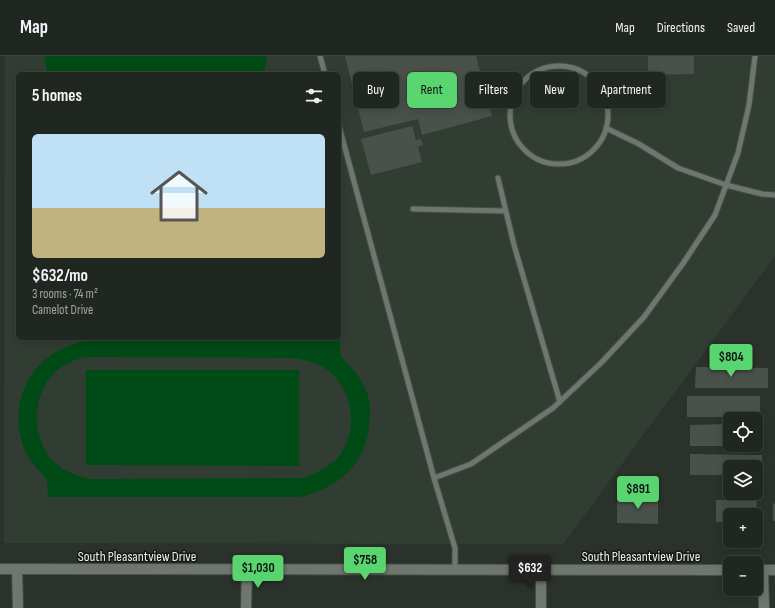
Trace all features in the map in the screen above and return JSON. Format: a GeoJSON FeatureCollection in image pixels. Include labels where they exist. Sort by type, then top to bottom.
{"type":"FeatureCollection","features":[{"type":"Feature","properties":{"kind":"street","name":"South Pleasantview Drive"},"geometry":{"type":"LineString","coordinates":[[0,570],[723,570]]}},
{"type":"Feature","properties":{"kind":"street"},"geometry":{"type":"LineString","coordinates":[[17,570],[18,608]]}},
{"type":"Feature","properties":{"kind":"street"},"geometry":{"type":"LineString","coordinates":[[246,608],[247,570]]}},
{"type":"Feature","properties":{"kind":"street"},"geometry":{"type":"LineString","coordinates":[[541,608],[542,570]]}},
{"type":"Feature","properties":{"kind":"street"},"geometry":{"type":"LineString","coordinates":[[763,570],[775,570]]}},
{"type":"Feature","properties":{"kind":"street"},"geometry":{"type":"LineString","coordinates":[[763,596],[764,608]]}},
{"type":"Feature","properties":{"kind":"lane"},"geometry":{"type":"LineString","coordinates":[[320,56],[324,72]]}},
{"type":"Feature","properties":{"kind":"lane"},"geometry":{"type":"LineString","coordinates":[[434,478],[471,464],[553,408],[601,363],[644,317],[684,262],[715,215],[738,153],[749,105],[756,56]]}},
{"type":"Feature","properties":{"kind":"lane"},"geometry":{"type":"LineString","coordinates":[[552,66],[567,66],[582,71],[595,81],[604,95],[608,111],[606,128],[599,143],[587,155],[572,162],[555,164],[539,160],[526,151],[516,139],[511,124],[510,108],[515,93],[524,80],[537,71],[552,66]]}},
{"type":"Feature","properties":{"kind":"lane"},"geometry":{"type":"LineString","coordinates":[[606,128],[639,144],[678,168],[726,185],[762,194],[775,195]]}},
{"type":"Feature","properties":{"kind":"lane"},"geometry":{"type":"LineString","coordinates":[[341,133],[434,478],[455,548],[455,570]]}},
{"type":"Feature","properties":{"kind":"lane"},"geometry":{"type":"LineString","coordinates":[[498,178],[514,245],[560,402]]}},
{"type":"Feature","properties":{"kind":"lane"},"geometry":{"type":"LineString","coordinates":[[413,209],[506,211]]}},
{"type":"Feature","properties":{"kind":"shaded area"},"geometry":{"type":"Polygon","coordinates":[[[5,56],[775,56],[775,256],[563,544],[4,543],[5,56]]]}},
{"type":"Feature","properties":{"kind":"green space"},"geometry":{"type":"Polygon","coordinates":[[[44,56],[267,56],[264,72],[48,72],[44,56]]]}},
{"type":"Feature","properties":{"kind":"green space"},"geometry":{"type":"Polygon","coordinates":[[[96,340],[340,340],[340,356],[353,369],[360,379],[369,399],[369,426],[362,452],[347,473],[337,481],[326,488],[300,497],[48,497],[47,480],[32,463],[25,451],[19,431],[19,411],[23,393],[30,376],[42,362],[57,351],[75,344],[96,340]],[[88,357],[75,360],[63,366],[53,374],[41,395],[37,421],[41,442],[47,454],[61,468],[78,476],[91,479],[303,478],[318,472],[339,456],[346,445],[350,433],[351,421],[347,396],[341,385],[333,375],[323,367],[309,361],[294,358],[88,357]]]}},
{"type":"Feature","properties":{"kind":"green space"},"geometry":{"type":"Polygon","coordinates":[[[86,370],[299,370],[299,466],[86,465],[86,370]]]}},
{"type":"Feature","properties":{"kind":"building"},"geometry":{"type":"Polygon","coordinates":[[[345,56],[476,56],[480,72],[465,72],[465,108],[490,108],[492,116],[422,135],[418,119],[364,132],[358,108],[399,108],[399,72],[353,72],[353,88],[345,56]]]}},
{"type":"Feature","properties":{"kind":"building"},"geometry":{"type":"Polygon","coordinates":[[[648,56],[694,56],[694,74],[666,75],[666,72],[648,72],[648,56]]]}},
{"type":"Feature","properties":{"kind":"building"},"geometry":{"type":"Polygon","coordinates":[[[412,126],[416,140],[421,139],[423,145],[418,147],[422,162],[371,175],[361,139],[412,126]]]}},
{"type":"Feature","properties":{"kind":"building"},"geometry":{"type":"Polygon","coordinates":[[[696,367],[768,368],[768,388],[695,388],[696,367]]]}},
{"type":"Feature","properties":{"kind":"building"},"geometry":{"type":"Polygon","coordinates":[[[687,396],[760,396],[760,412],[723,412],[723,417],[687,417],[687,396]]]}},
{"type":"Feature","properties":{"kind":"building"},"geometry":{"type":"Polygon","coordinates":[[[723,424],[723,446],[690,446],[690,425],[723,424]]]}},
{"type":"Feature","properties":{"kind":"building"},"geometry":{"type":"Polygon","coordinates":[[[690,454],[762,455],[762,460],[723,460],[723,475],[690,475],[690,454]]]}},
{"type":"Feature","properties":{"kind":"building"},"geometry":{"type":"Polygon","coordinates":[[[617,495],[658,496],[658,524],[617,523],[617,495]]]}},
{"type":"Feature","properties":{"kind":"building"},"geometry":{"type":"Polygon","coordinates":[[[716,500],[757,500],[756,508],[723,508],[723,522],[716,522],[716,500]]]}},
{"type":"Feature","properties":{"kind":"building"},"geometry":{"type":"Polygon","coordinates":[[[773,503],[775,504],[775,521],[773,521],[773,503]]]}}]}
